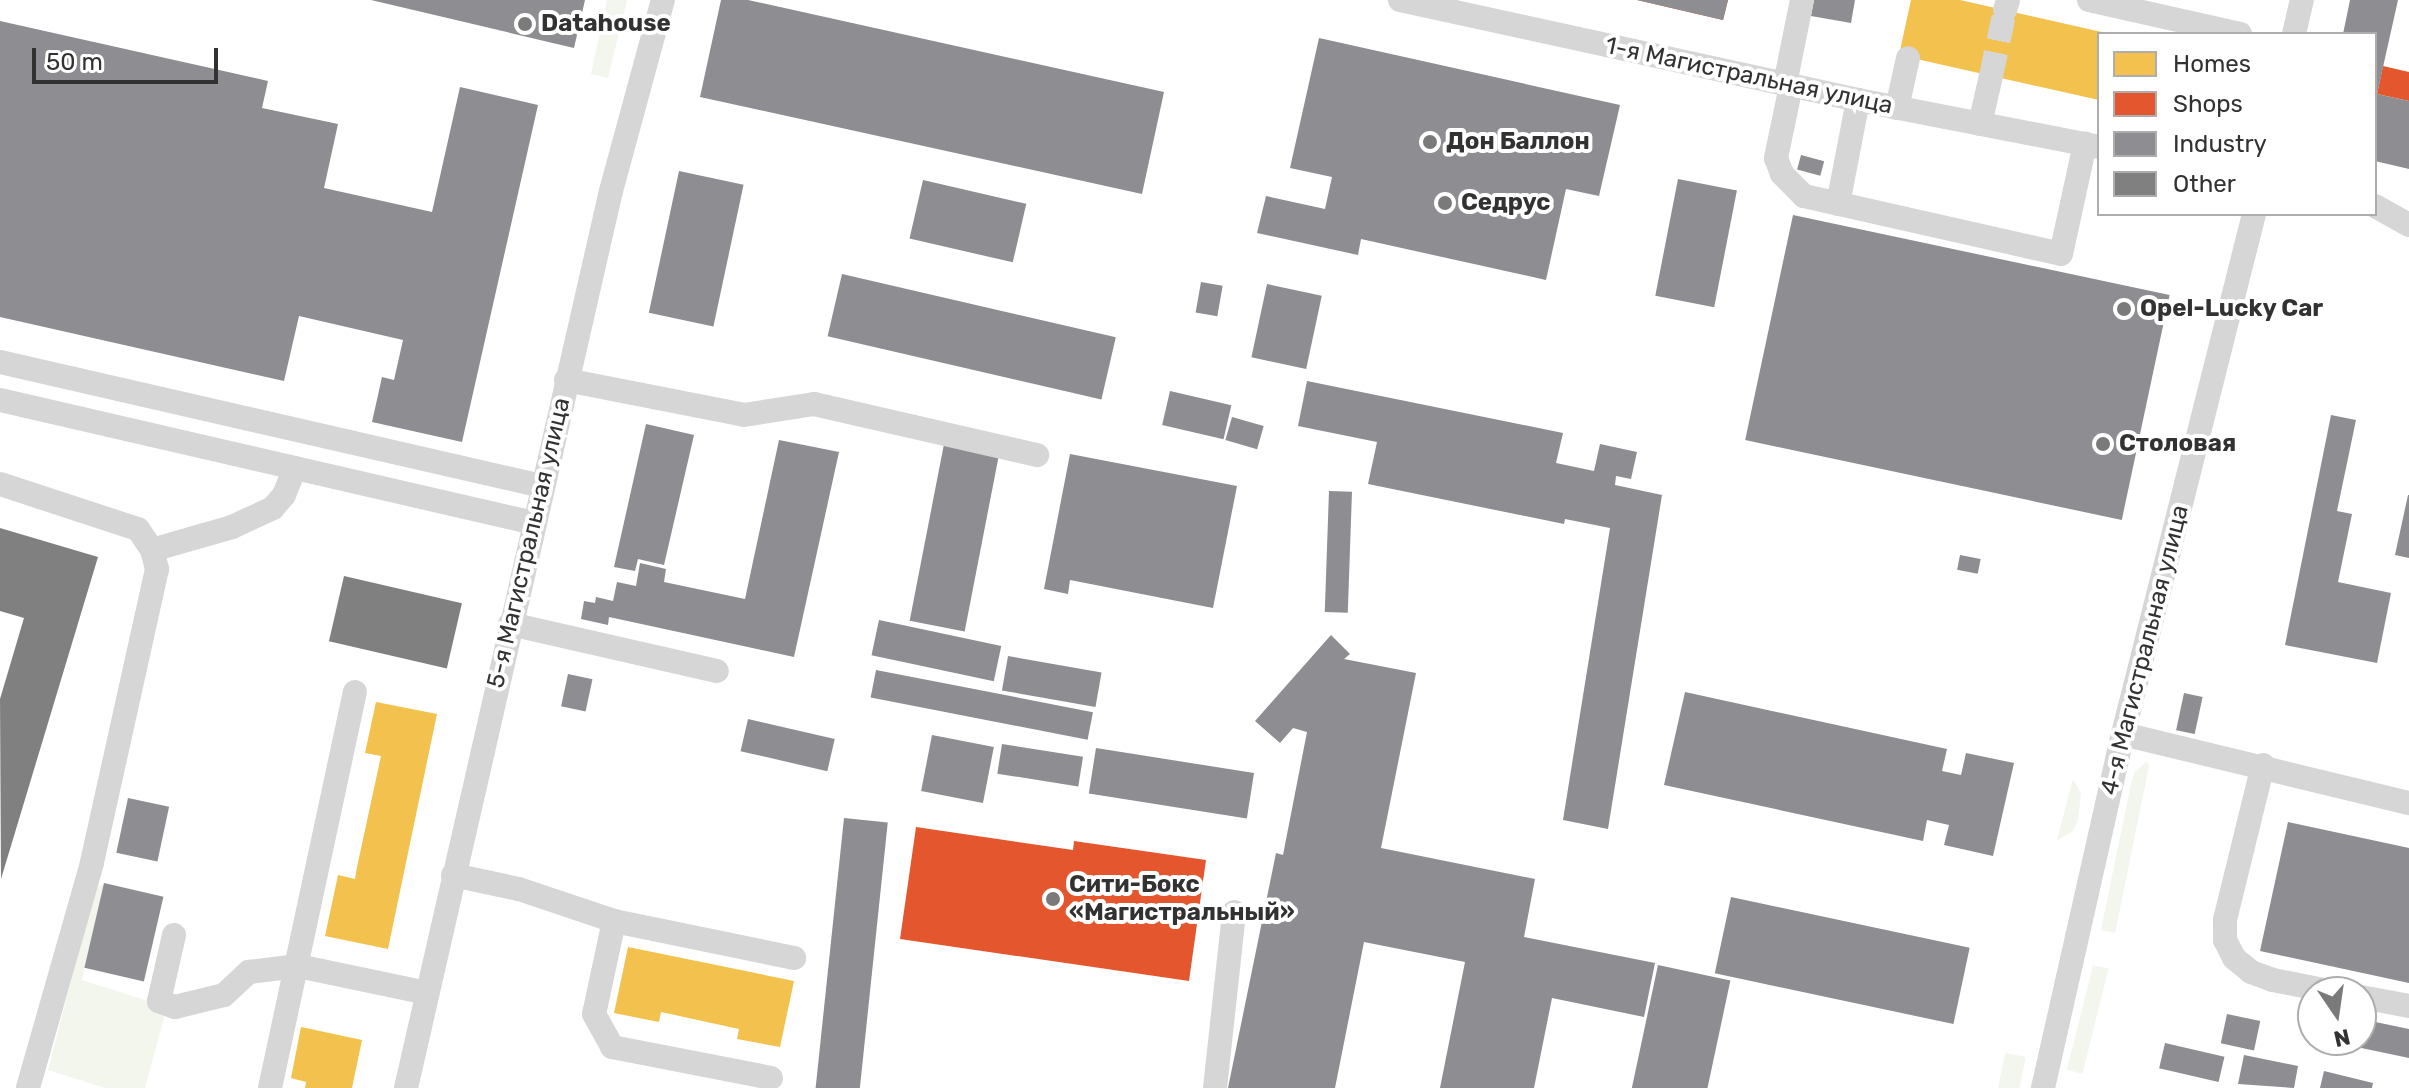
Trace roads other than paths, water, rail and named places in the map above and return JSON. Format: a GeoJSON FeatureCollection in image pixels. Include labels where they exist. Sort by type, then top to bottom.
{"type":"FeatureCollection","features":[{"type":"Feature","properties":{"kind":"street","name":"5-я Магистральная улица"},"geometry":{"type":"LineString","coordinates":[[406,1088],[566,380],[611,191],[663,0]]}},
{"type":"Feature","properties":{"kind":"street","name":"1-я Магистральная улица"},"geometry":{"type":"LineString","coordinates":[[1400,0],[1858,100],[2092,146]]}},
{"type":"Feature","properties":{"kind":"street"},"geometry":{"type":"LineString","coordinates":[[1802,0],[1776,158],[1782,174],[1804,196],[2061,254],[2092,146]]}},
{"type":"Feature","properties":{"kind":"street"},"geometry":{"type":"LineString","coordinates":[[2089,0],[2231,32]]}},
{"type":"Feature","properties":{"kind":"street"},"geometry":{"type":"LineString","coordinates":[[2294,32],[2302,0]]}},
{"type":"Feature","properties":{"kind":"street"},"geometry":{"type":"LineString","coordinates":[[1897,108],[1908,58]]}},
{"type":"Feature","properties":{"kind":"street"},"geometry":{"type":"LineString","coordinates":[[1980,124],[1991,76]]}},
{"type":"Feature","properties":{"kind":"street"},"geometry":{"type":"LineString","coordinates":[[1838,204],[1858,100]]}},
{"type":"Feature","properties":{"kind":"street"},"geometry":{"type":"LineString","coordinates":[[2377,204],[2409,208]]}},
{"type":"Feature","properties":{"kind":"street"},"geometry":{"type":"LineString","coordinates":[[2377,205],[2409,225]]}},
{"type":"Feature","properties":{"kind":"street","name":"4-я Магистральная улица"},"geometry":{"type":"LineString","coordinates":[[2043,1088],[2123,734],[2253,216]]}},
{"type":"Feature","properties":{"kind":"street"},"geometry":{"type":"LineString","coordinates":[[0,362],[542,486]]}},
{"type":"Feature","properties":{"kind":"street"},"geometry":{"type":"LineString","coordinates":[[566,380],[744,415],[814,404],[1037,455]]}},
{"type":"Feature","properties":{"kind":"street"},"geometry":{"type":"LineString","coordinates":[[0,400],[534,523]]}},
{"type":"Feature","properties":{"kind":"street"},"geometry":{"type":"LineString","coordinates":[[152,550],[232,527],[273,508],[284,495],[295,468]]}},
{"type":"Feature","properties":{"kind":"street"},"geometry":{"type":"LineString","coordinates":[[0,484],[138,529],[152,550],[157,569],[92,863],[28,1088]]}},
{"type":"Feature","properties":{"kind":"street"},"geometry":{"type":"LineString","coordinates":[[510,624],[717,671]]}},
{"type":"Feature","properties":{"kind":"street"},"geometry":{"type":"LineString","coordinates":[[270,1088],[355,692]]}},
{"type":"Feature","properties":{"kind":"street"},"geometry":{"type":"LineString","coordinates":[[2123,734],[2263,765],[2409,803]]}},
{"type":"Feature","properties":{"kind":"street"},"geometry":{"type":"LineString","coordinates":[[2263,765],[2225,920],[2225,940],[2234,958],[2251,972],[2297,985]]}},
{"type":"Feature","properties":{"kind":"street"},"geometry":{"type":"LineString","coordinates":[[453,875],[519,889],[614,921],[794,958]]}},
{"type":"Feature","properties":{"kind":"street"},"geometry":{"type":"LineString","coordinates":[[1215,1088],[1234,912]]}},
{"type":"Feature","properties":{"kind":"street"},"geometry":{"type":"LineString","coordinates":[[614,921],[594,1014],[612,1047],[771,1078]]}},
{"type":"Feature","properties":{"kind":"street"},"geometry":{"type":"LineString","coordinates":[[174,935],[159,1001],[175,1007],[224,995],[249,972],[298,966],[427,993]]}},
{"type":"Feature","properties":{"kind":"street"},"geometry":{"type":"LineString","coordinates":[[2377,1000],[2409,1006]]}},
{"type":"Feature","properties":{"kind":"tunnel"},"geometry":{"type":"LineString","coordinates":[[1991,76],[2005,10]]}},
{"type":"Feature","properties":{"kind":"place","name":"Datahouse"},"geometry":{"type":"Point","coordinates":[525,24]}},
{"type":"Feature","properties":{"kind":"place","name":"Дон Баллон"},"geometry":{"type":"Point","coordinates":[1430,142]}},
{"type":"Feature","properties":{"kind":"place","name":"Седрус"},"geometry":{"type":"Point","coordinates":[1445,203]}},
{"type":"Feature","properties":{"kind":"place","name":"Opel-Lucky Car"},"geometry":{"type":"Point","coordinates":[2124,309]}},
{"type":"Feature","properties":{"kind":"place","name":"Столовая"},"geometry":{"type":"Point","coordinates":[2103,444]}},
{"type":"Feature","properties":{"kind":"place","name":"Сити-Бокс «Магистральный»"},"geometry":{"type":"Point","coordinates":[1053,899]}}]}
